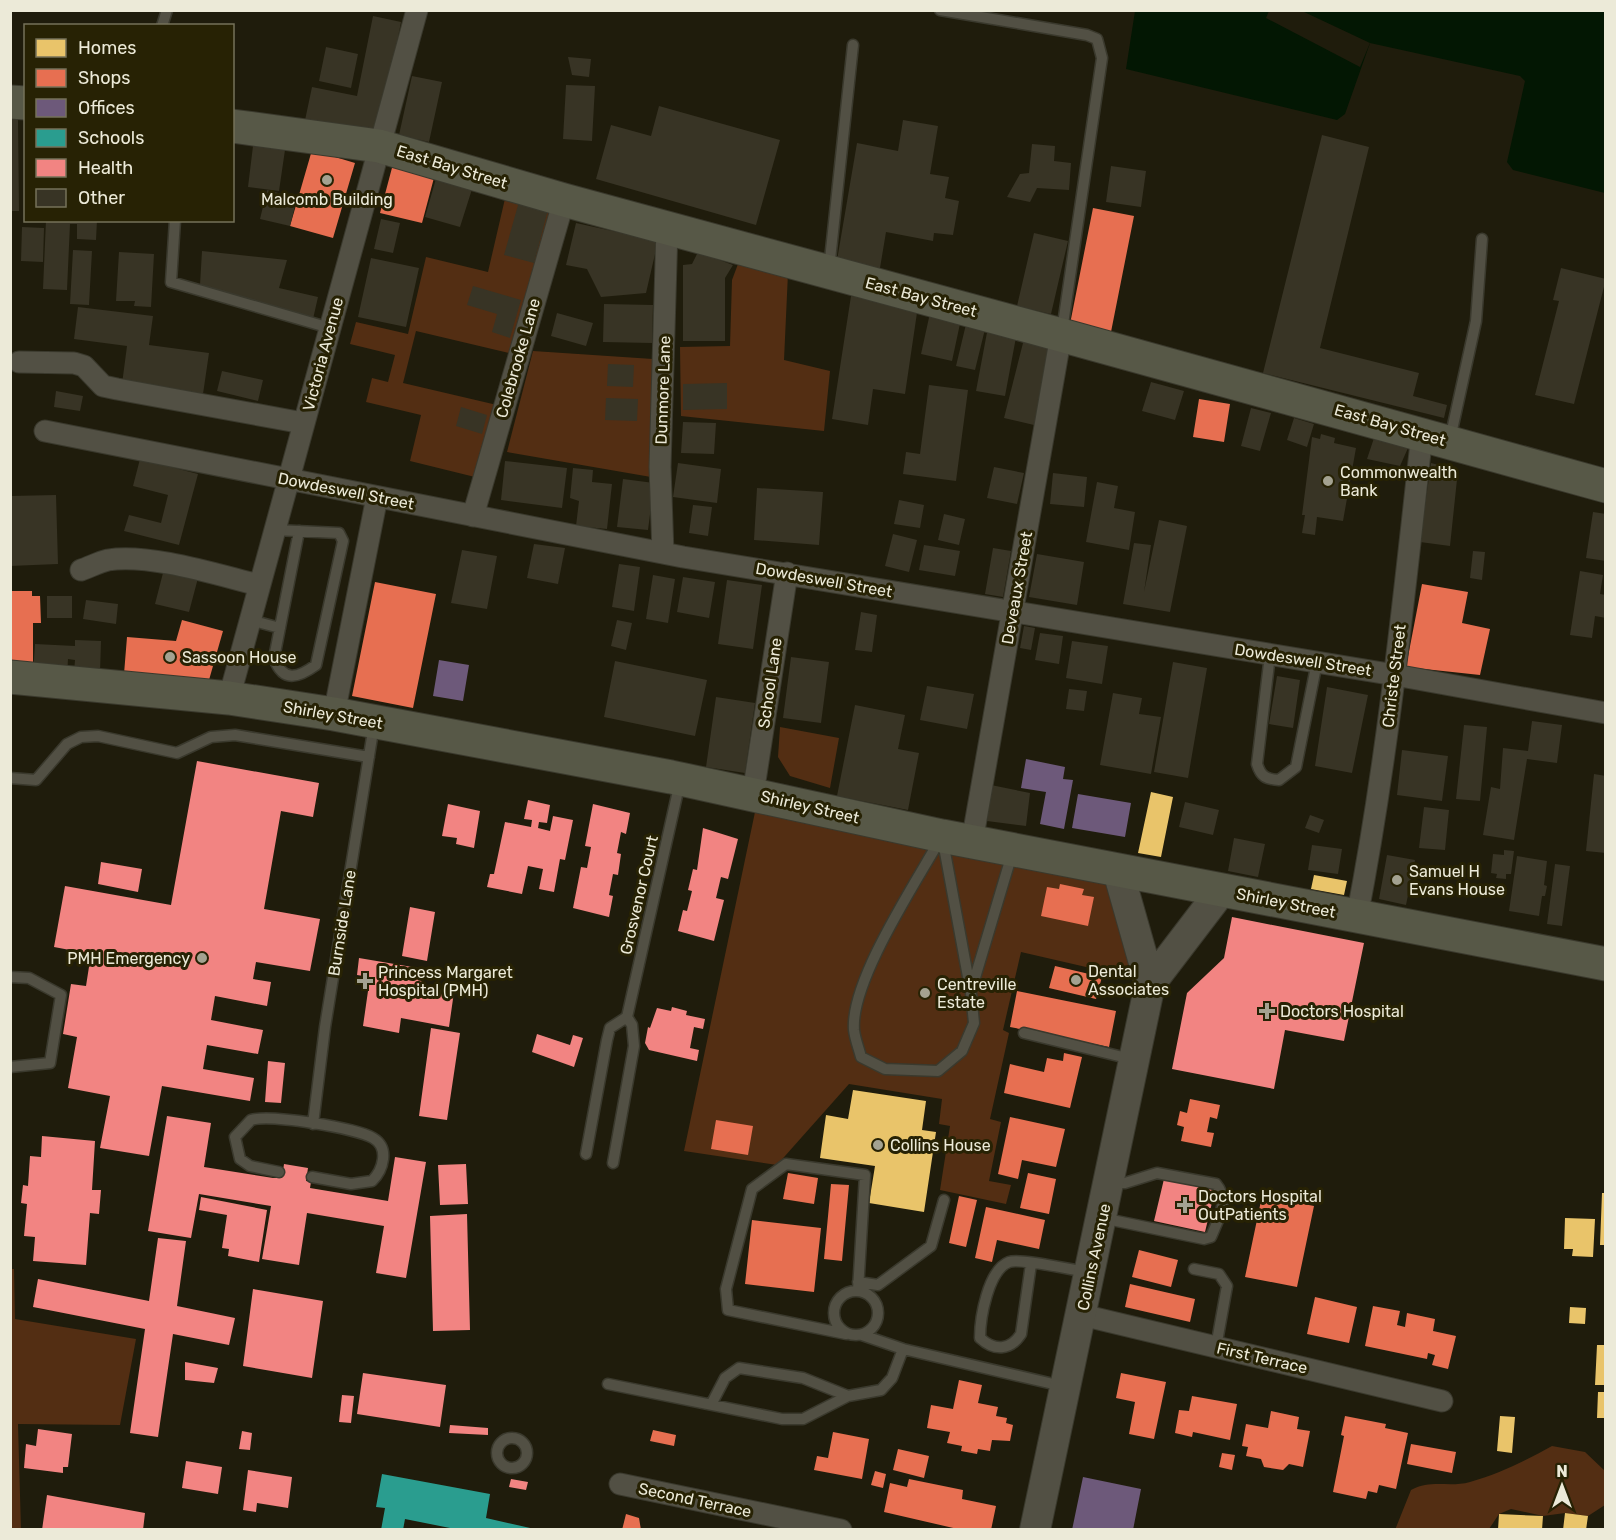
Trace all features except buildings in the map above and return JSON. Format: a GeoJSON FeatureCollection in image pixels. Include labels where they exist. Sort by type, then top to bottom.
{"type":"FeatureCollection","features":[{"type":"Feature","properties":{"kind":"highway","name":"East Bay Street"},"geometry":{"type":"LineString","coordinates":[[234,126],[380,146],[564,200],[1061,334],[1605,486]]}},
{"type":"Feature","properties":{"kind":"highway","name":"Shirley Street"},"geometry":{"type":"LineString","coordinates":[[10,677],[229,698],[334,714],[681,779],[957,839],[1605,964]]}},
{"type":"Feature","properties":{"kind":"street","name":"Victoria Avenue"},"geometry":{"type":"LineString","coordinates":[[229,698],[417,10]]}},
{"type":"Feature","properties":{"kind":"street","name":"Colebrooke Lane"},"geometry":{"type":"LineString","coordinates":[[473,516],[564,200]]}},
{"type":"Feature","properties":{"kind":"street","name":"Dunmore Lane"},"geometry":{"type":"LineString","coordinates":[[663,553],[660,467],[667,228]]}},
{"type":"Feature","properties":{"kind":"street","name":"Deveaux Street"},"geometry":{"type":"LineString","coordinates":[[957,839],[1012,613],[1061,334]]}},
{"type":"Feature","properties":{"kind":"street"},"geometry":{"type":"LineString","coordinates":[[20,362],[74,363],[84,366],[103,386],[303,423]]}},
{"type":"Feature","properties":{"kind":"street","name":"Dowdeswell Street"},"geometry":{"type":"LineString","coordinates":[[45,431],[663,553],[1012,613],[1395,675],[1605,713]]}},
{"type":"Feature","properties":{"kind":"street","name":"Christe Street"},"geometry":{"type":"LineString","coordinates":[[1357,917],[1374,831],[1395,675],[1436,438]]}},
{"type":"Feature","properties":{"kind":"street"},"geometry":{"type":"LineString","coordinates":[[334,714],[377,497]]}},
{"type":"Feature","properties":{"kind":"street"},"geometry":{"type":"LineString","coordinates":[[81,570],[106,561],[130,559],[191,569],[260,585]]}},
{"type":"Feature","properties":{"kind":"street","name":"School Lane"},"geometry":{"type":"LineString","coordinates":[[753,794],[787,573]]}},
{"type":"Feature","properties":{"kind":"street","name":"Collins Avenue"},"geometry":{"type":"LineString","coordinates":[[1118,871],[1150,984]]}},
{"type":"Feature","properties":{"kind":"street","name":"Collins Avenue"},"geometry":{"type":"LineString","coordinates":[[1035,1530],[1091,1273],[1150,984],[1221,891]]}},
{"type":"Feature","properties":{"kind":"street","name":"First Terrace"},"geometry":{"type":"LineString","coordinates":[[1082,1315],[1442,1401]]}},
{"type":"Feature","properties":{"kind":"street","name":"Second Terrace"},"geometry":{"type":"LineString","coordinates":[[620,1484],[841,1530]]}},
{"type":"Feature","properties":{"kind":"lane"},"geometry":{"type":"LineString","coordinates":[[940,10],[1087,35],[1097,39],[1101,45],[1102,57],[1061,334]]}},
{"type":"Feature","properties":{"kind":"lane"},"geometry":{"type":"LineString","coordinates":[[828,272],[853,45]]}},
{"type":"Feature","properties":{"kind":"lane"},"geometry":{"type":"LineString","coordinates":[[175,222],[171,282],[330,328]]}},
{"type":"Feature","properties":{"kind":"lane"},"geometry":{"type":"LineString","coordinates":[[1436,438],[1476,321],[1482,239]]}},
{"type":"Feature","properties":{"kind":"lane"},"geometry":{"type":"LineString","coordinates":[[274,530],[299,531],[339,534],[343,541],[315,665],[301,676],[285,675],[278,670],[274,658],[299,531]]}},
{"type":"Feature","properties":{"kind":"lane"},"geometry":{"type":"LineString","coordinates":[[250,620],[280,628]]}},
{"type":"Feature","properties":{"kind":"lane"},"geometry":{"type":"LineString","coordinates":[[1270,655],[1257,764],[1260,774],[1267,779],[1279,780],[1296,767],[1317,662]]}},
{"type":"Feature","properties":{"kind":"lane","name":"Burnside Lane"},"geometry":{"type":"LineString","coordinates":[[313,1124],[325,1027],[375,722]]}},
{"type":"Feature","properties":{"kind":"lane"},"geometry":{"type":"LineString","coordinates":[[10,778],[36,780],[66,744],[81,737],[98,736],[177,753],[211,737],[235,735],[369,757]]}},
{"type":"Feature","properties":{"kind":"lane","name":"Grosvenor Court"},"geometry":{"type":"LineString","coordinates":[[627,1017],[681,779]]}},
{"type":"Feature","properties":{"kind":"lane"},"geometry":{"type":"LineString","coordinates":[[957,839],[974,1023],[962,1051],[938,1071],[885,1069],[861,1058],[854,1029],[861,993],[879,950],[957,839]]}},
{"type":"Feature","properties":{"kind":"lane"},"geometry":{"type":"LineString","coordinates":[[971,993],[1013,850]]}},
{"type":"Feature","properties":{"kind":"lane"},"geometry":{"type":"LineString","coordinates":[[10,977],[28,978],[61,995],[50,1064],[10,1067]]}},
{"type":"Feature","properties":{"kind":"lane"},"geometry":{"type":"LineString","coordinates":[[586,1154],[610,1028],[627,1017],[632,1025],[634,1046],[613,1162]]}},
{"type":"Feature","properties":{"kind":"lane"},"geometry":{"type":"LineString","coordinates":[[1024,1033],[1134,1060]]}},
{"type":"Feature","properties":{"kind":"lane"},"geometry":{"type":"LineString","coordinates":[[279,1172],[250,1166],[240,1159],[235,1144],[239,1130],[256,1118],[313,1124],[367,1135],[376,1139],[382,1147],[384,1156],[378,1176],[363,1184],[312,1177]]}},
{"type":"Feature","properties":{"kind":"lane"},"geometry":{"type":"LineString","coordinates":[[858,1286],[865,1175],[786,1164],[752,1189],[726,1289],[729,1310],[846,1334],[862,1335],[903,1349],[1065,1387]]}},
{"type":"Feature","properties":{"kind":"lane"},"geometry":{"type":"LineString","coordinates":[[1102,1218],[1204,1239],[1211,1237],[1224,1203],[1221,1190],[1216,1184],[1156,1173],[1125,1183],[1109,1183]]}},
{"type":"Feature","properties":{"kind":"lane"},"geometry":{"type":"LineString","coordinates":[[846,1334],[835,1323],[833,1307],[842,1294],[858,1286],[878,1285],[931,1246],[944,1200]]}},
{"type":"Feature","properties":{"kind":"lane"},"geometry":{"type":"LineString","coordinates":[[1031,1264],[1021,1334],[1016,1343],[1004,1348],[990,1347],[980,1338],[980,1321],[988,1291],[999,1269],[1010,1262],[1031,1264],[1091,1273]]}},
{"type":"Feature","properties":{"kind":"lane"},"geometry":{"type":"LineString","coordinates":[[1194,1269],[1219,1274],[1227,1286],[1216,1347]]}},
{"type":"Feature","properties":{"kind":"lane"},"geometry":{"type":"LineString","coordinates":[[858,1286],[872,1296],[879,1311],[875,1326],[862,1335]]}},
{"type":"Feature","properties":{"kind":"lane"},"geometry":{"type":"LineString","coordinates":[[608,1384],[793,1420],[803,1419],[848,1396],[881,1390],[892,1378],[903,1349]]}},
{"type":"Feature","properties":{"kind":"lane"},"geometry":{"type":"LineString","coordinates":[[712,1403],[725,1378],[739,1368],[802,1378],[848,1396]]}},
{"type":"Feature","properties":{"kind":"shaded area"},"geometry":{"type":"Polygon","coordinates":[[[1135,11],[1605,11],[1605,193],[1513,170],[1507,162],[1525,81],[1520,76],[1370,43],[1345,114],[1337,120],[1126,69],[1135,11]]]}},
{"type":"Feature","properties":{"kind":"shaded area"},"geometry":{"type":"Polygon","coordinates":[[[507,190],[554,205],[517,355],[416,331],[403,383],[497,405],[479,478],[410,461],[421,415],[366,402],[372,378],[388,382],[395,355],[350,344],[356,322],[408,334],[426,257],[488,272],[507,190]]]}},
{"type":"Feature","properties":{"kind":"shaded area"},"geometry":{"type":"Polygon","coordinates":[[[738,264],[788,273],[784,360],[830,371],[824,431],[681,416],[680,347],[730,346],[732,280],[738,264]]]}},
{"type":"Feature","properties":{"kind":"shaded area"},"geometry":{"type":"Polygon","coordinates":[[[533,351],[653,359],[651,477],[507,452],[533,351]]]}},
{"type":"Feature","properties":{"kind":"shaded area"},"geometry":{"type":"Polygon","coordinates":[[[780,727],[839,738],[830,788],[790,776],[778,757],[780,727]]]}},
{"type":"Feature","properties":{"kind":"shaded area"},"geometry":{"type":"Polygon","coordinates":[[[755,812],[1113,879],[1138,979],[1021,952],[1003,1030],[1009,1033],[990,1119],[1001,1122],[989,1181],[1011,1185],[1006,1204],[940,1190],[950,1126],[939,1124],[942,1099],[849,1084],[777,1165],[684,1151],[755,812]]]}},
{"type":"Feature","properties":{"kind":"shaded area"},"geometry":{"type":"Polygon","coordinates":[[[11,1269],[14,1269],[15,1319],[136,1339],[120,1425],[18,1424],[21,1530],[10,1529],[11,1269]]]}},
{"type":"Feature","properties":{"kind":"shaded area"},"geometry":{"type":"Polygon","coordinates":[[[1552,1446],[1585,1452],[1605,1471],[1605,1505],[1588,1516],[1565,1513],[1543,1516],[1511,1509],[1499,1514],[1489,1529],[1395,1530],[1411,1490],[1426,1485],[1462,1484],[1481,1479],[1552,1446]]]}},
{"type":"Feature","properties":{"kind":"pier"},"geometry":{"type":"Polygon","coordinates":[[[1269,11],[1302,11],[1370,43],[1360,67],[1266,18],[1269,11]]]}},
{"type":"Feature","properties":{"kind":"place","name":"Malcomb Building"},"geometry":{"type":"Point","coordinates":[327,180]}},
{"type":"Feature","properties":{"kind":"place","name":"Commonwealth Bank"},"geometry":{"type":"Point","coordinates":[1328,481]}},
{"type":"Feature","properties":{"kind":"place","name":"Sassoon House"},"geometry":{"type":"Point","coordinates":[170,657]}},
{"type":"Feature","properties":{"kind":"place","name":"Samuel H Evans House"},"geometry":{"type":"Point","coordinates":[1397,880]}},
{"type":"Feature","properties":{"kind":"place","name":"PMH Emergency"},"geometry":{"type":"Point","coordinates":[202,958]}},
{"type":"Feature","properties":{"kind":"place","name":"Dental Associates"},"geometry":{"type":"Point","coordinates":[1076,980]}},
{"type":"Feature","properties":{"kind":"place","name":"Princess Margaret Hospital (PMH)"},"geometry":{"type":"Point","coordinates":[365,981]}},
{"type":"Feature","properties":{"kind":"place","name":"Centreville Estate"},"geometry":{"type":"Point","coordinates":[925,993]}},
{"type":"Feature","properties":{"kind":"place","name":"Doctors Hospital"},"geometry":{"type":"Point","coordinates":[1267,1011]}},
{"type":"Feature","properties":{"kind":"place","name":"Collins House"},"geometry":{"type":"Point","coordinates":[878,1145]}},
{"type":"Feature","properties":{"kind":"place","name":"Doctors Hospital OutPatients"},"geometry":{"type":"Point","coordinates":[1185,1205]}}]}
